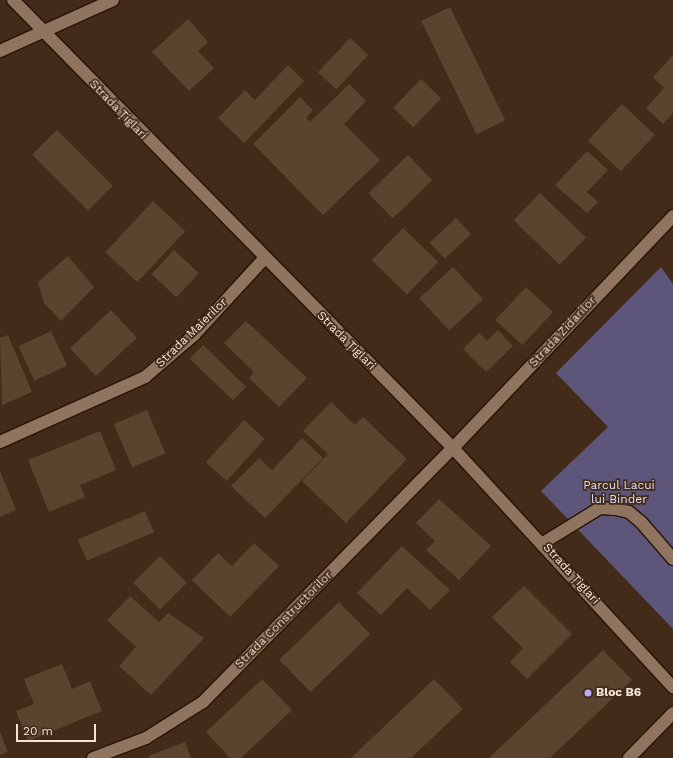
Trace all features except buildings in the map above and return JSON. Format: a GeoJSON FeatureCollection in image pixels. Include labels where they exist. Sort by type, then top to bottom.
{"type":"FeatureCollection","features":[{"type":"Feature","properties":{"kind":"street","name":"Strada Țiglari"},"geometry":{"type":"LineString","coordinates":[[12,0],[264,259],[453,448],[543,543],[673,688]]}},
{"type":"Feature","properties":{"kind":"street"},"geometry":{"type":"LineString","coordinates":[[0,51],[43,33],[113,0]]}},
{"type":"Feature","properties":{"kind":"street","name":"Strada Zidarilor"},"geometry":{"type":"LineString","coordinates":[[453,448],[673,216]]}},
{"type":"Feature","properties":{"kind":"street","name":"Strada Maierilor"},"geometry":{"type":"LineString","coordinates":[[0,442],[92,404],[145,377],[194,335],[264,259]]}},
{"type":"Feature","properties":{"kind":"street","name":"Strada Constructorilor"},"geometry":{"type":"LineString","coordinates":[[92,758],[146,738],[203,702],[453,448]]}},
{"type":"Feature","properties":{"kind":"street"},"geometry":{"type":"LineString","coordinates":[[543,543],[600,508],[615,509],[629,512],[641,522],[673,559]]}},
{"type":"Feature","properties":{"kind":"street"},"geometry":{"type":"LineString","coordinates":[[629,758],[673,713]]}},
{"type":"Feature","properties":{"kind":"green space","name":"Parcul Lacui lui Binder"},"geometry":{"type":"Polygon","coordinates":[[[661,267],[673,284],[673,629],[541,491],[608,427],[556,373],[661,267]]]}},
{"type":"Feature","properties":{"kind":"place","name":"Bloc B6"},"geometry":{"type":"Point","coordinates":[588,693]}}]}
